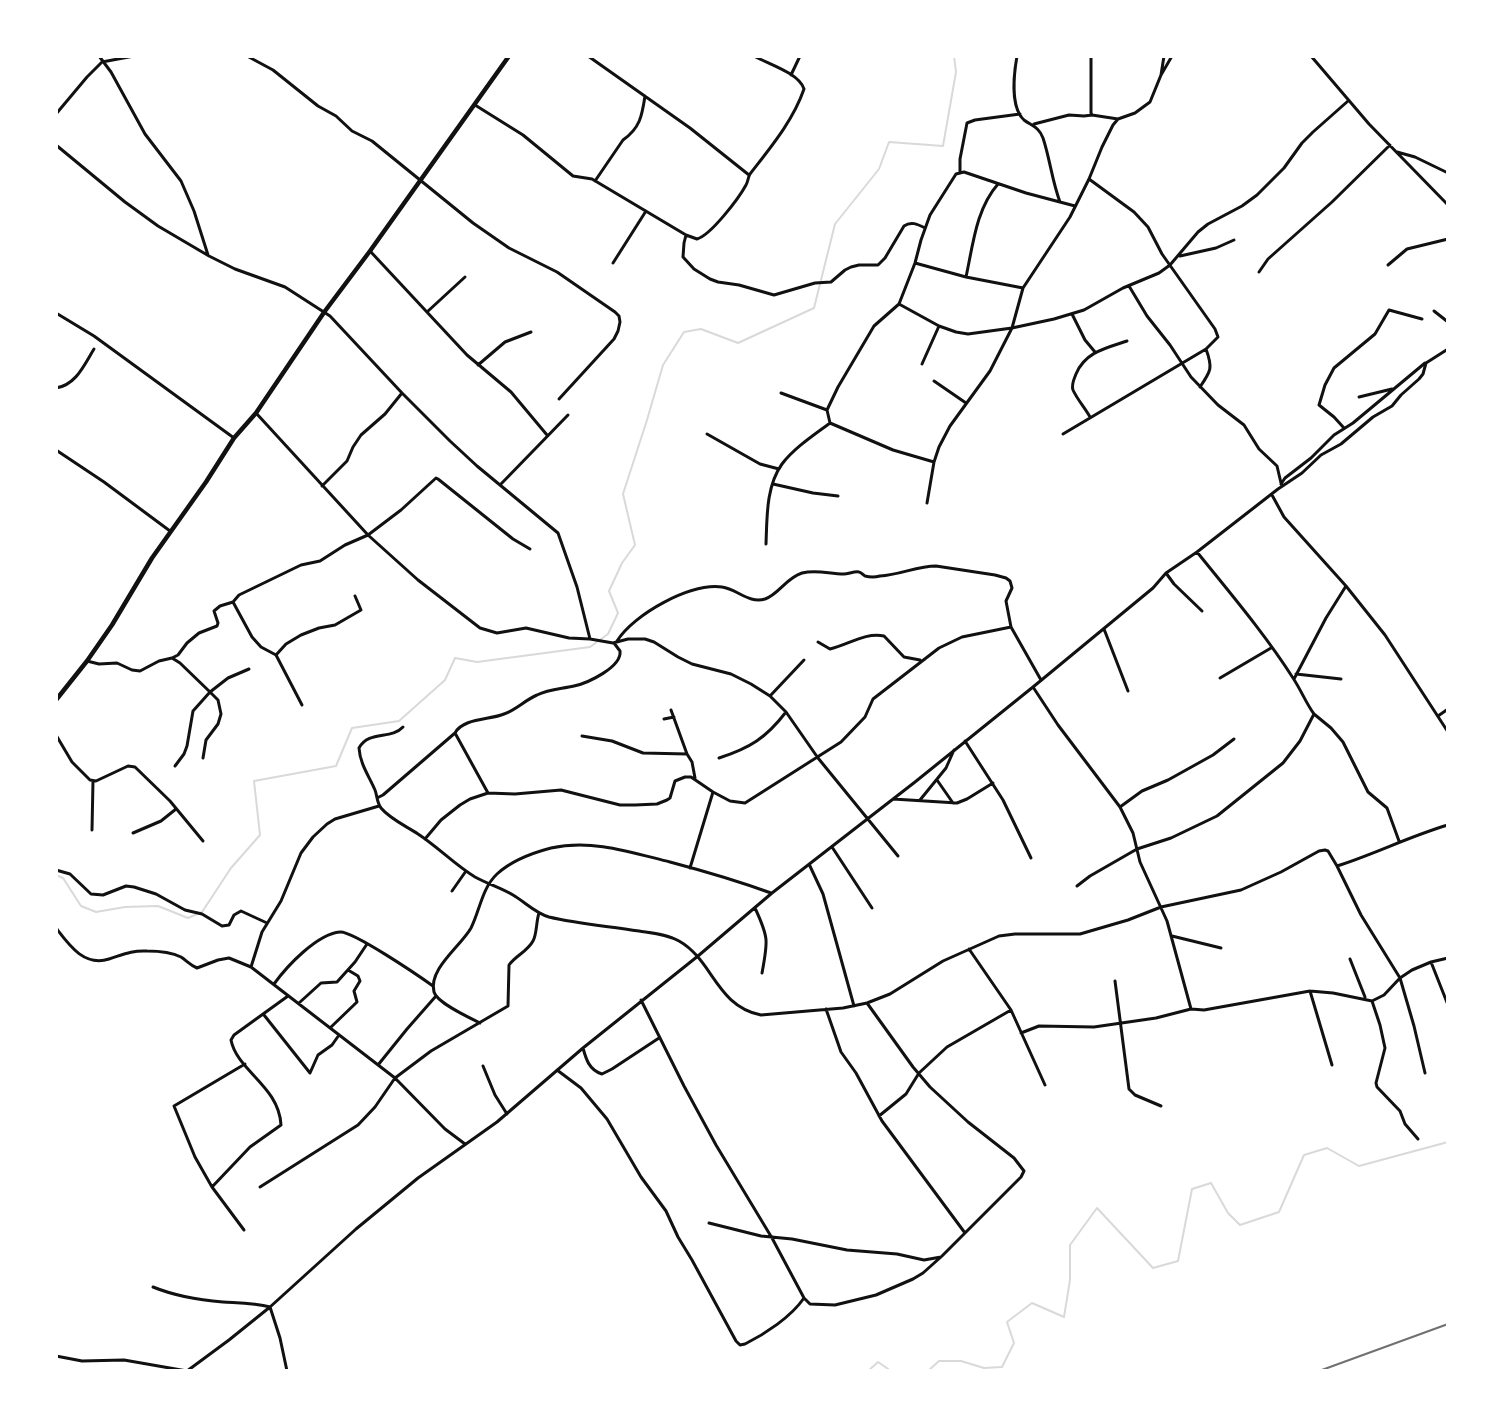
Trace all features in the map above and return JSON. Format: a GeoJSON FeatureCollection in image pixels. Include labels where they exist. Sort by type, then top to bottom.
{"type":"FeatureCollection","features":[{"type":"Feature","properties":{"kind":"street"},"geometry":{"type":"LineString","coordinates":[[98,56],[111,72],[145,134],[181,181],[194,211],[209,256]]}},
{"type":"Feature","properties":{"kind":"street"},"geometry":{"type":"LineString","coordinates":[[56,114],[102,62],[134,56]]}},
{"type":"Feature","properties":{"kind":"street"},"geometry":{"type":"LineString","coordinates":[[247,56],[273,70],[318,106],[336,116],[352,131],[378,146],[508,248],[557,272],[619,316],[620,322],[614,339],[559,399]]}},
{"type":"Feature","properties":{"kind":"street"},"geometry":{"type":"LineString","coordinates":[[56,700],[87,662],[170,531],[206,482],[234,438],[256,413],[325,312],[370,252],[509,56]]}},
{"type":"Feature","properties":{"kind":"street"},"geometry":{"type":"LineString","coordinates":[[588,56],[690,128],[750,175]]}},
{"type":"Feature","properties":{"kind":"street"},"geometry":{"type":"LineString","coordinates":[[475,105],[523,135],[574,176],[589,177],[686,235],[697,239],[705,235],[746,186],[750,175],[778,138],[803,94],[803,84],[791,74],[754,56]]}},
{"type":"Feature","properties":{"kind":"street"},"geometry":{"type":"LineString","coordinates":[[791,74],[800,56]]}},
{"type":"Feature","properties":{"kind":"street"},"geometry":{"type":"LineString","coordinates":[[1017,56],[1014,92],[1020,114],[1038,129],[1042,137],[1060,202]]}},
{"type":"Feature","properties":{"kind":"street"},"geometry":{"type":"LineString","coordinates":[[1091,56],[1090,105],[1092,115]]}},
{"type":"Feature","properties":{"kind":"street"},"geometry":{"type":"LineString","coordinates":[[1161,75],[1164,56]]}},
{"type":"Feature","properties":{"kind":"street"},"geometry":{"type":"LineString","coordinates":[[1033,124],[1069,115],[1092,115],[1118,119],[1136,113],[1150,102],[1161,75],[1172,56]]}},
{"type":"Feature","properties":{"kind":"street"},"geometry":{"type":"LineString","coordinates":[[1311,56],[1348,101],[1448,205]]}},
{"type":"Feature","properties":{"kind":"street"},"geometry":{"type":"LineString","coordinates":[[596,181],[623,140],[630,136],[636,128],[642,115],[645,96]]}},
{"type":"Feature","properties":{"kind":"street"},"geometry":{"type":"LineString","coordinates":[[899,304],[939,326],[968,334],[1012,328],[1084,310],[1170,265],[1198,232],[1257,195],[1284,168],[1302,143],[1348,101]]}},
{"type":"Feature","properties":{"kind":"street"},"geometry":{"type":"LineString","coordinates":[[960,172],[960,159],[967,123],[975,120],[1020,114]]}},
{"type":"Feature","properties":{"kind":"street"},"geometry":{"type":"LineString","coordinates":[[927,503],[934,462],[944,436],[990,371],[1012,328],[1023,288],[1070,217],[1090,179],[1102,147],[1118,119]]}},
{"type":"Feature","properties":{"kind":"street"},"geometry":{"type":"LineString","coordinates":[[56,145],[125,202],[158,226],[209,256],[236,269],[285,288],[325,312],[450,441],[558,533],[577,587],[590,639]]}},
{"type":"Feature","properties":{"kind":"street"},"geometry":{"type":"LineString","coordinates":[[1259,272],[1268,259],[1332,202],[1390,145]]}},
{"type":"Feature","properties":{"kind":"street"},"geometry":{"type":"LineString","coordinates":[[1396,152],[1415,157],[1448,173]]}},
{"type":"Feature","properties":{"kind":"street"},"geometry":{"type":"LineString","coordinates":[[830,423],[827,410],[844,376],[870,330],[899,304],[915,263],[924,228],[942,194],[956,174],[960,172],[969,174],[1075,206]]}},
{"type":"Feature","properties":{"kind":"street"},"geometry":{"type":"LineString","coordinates":[[1063,434],[1206,348],[1218,337],[1162,254],[1148,227],[1139,217],[1090,179]]}},
{"type":"Feature","properties":{"kind":"street"},"geometry":{"type":"LineString","coordinates":[[966,277],[982,210],[993,190],[999,184]]}},
{"type":"Feature","properties":{"kind":"street"},"geometry":{"type":"LineString","coordinates":[[613,263],[646,211]]}},
{"type":"Feature","properties":{"kind":"street"},"geometry":{"type":"LineString","coordinates":[[686,235],[682,257],[702,274],[718,282],[774,294],[815,283],[832,282],[851,267],[878,265],[885,258],[904,226],[908,223],[913,223],[924,228]]}},
{"type":"Feature","properties":{"kind":"street"},"geometry":{"type":"LineString","coordinates":[[1388,265],[1407,249],[1448,239]]}},
{"type":"Feature","properties":{"kind":"street"},"geometry":{"type":"LineString","coordinates":[[1179,256],[1216,248],[1234,240]]}},
{"type":"Feature","properties":{"kind":"street"},"geometry":{"type":"LineString","coordinates":[[370,252],[466,355],[511,392],[547,435]]}},
{"type":"Feature","properties":{"kind":"street"},"geometry":{"type":"LineString","coordinates":[[915,263],[966,277],[1023,288]]}},
{"type":"Feature","properties":{"kind":"street"},"geometry":{"type":"LineString","coordinates":[[427,312],[465,277]]}},
{"type":"Feature","properties":{"kind":"street"},"geometry":{"type":"LineString","coordinates":[[1129,286],[1147,316],[1200,387],[1222,408],[1244,425],[1259,449],[1276,466],[1281,483]]}},
{"type":"Feature","properties":{"kind":"street"},"geometry":{"type":"LineString","coordinates":[[1344,428],[1334,416],[1320,405],[1325,385],[1334,368],[1375,334],[1389,310],[1422,319]]}},
{"type":"Feature","properties":{"kind":"street"},"geometry":{"type":"LineString","coordinates":[[1434,311],[1448,322]]}},
{"type":"Feature","properties":{"kind":"street"},"geometry":{"type":"LineString","coordinates":[[56,314],[94,336],[234,438]]}},
{"type":"Feature","properties":{"kind":"street"},"geometry":{"type":"LineString","coordinates":[[1072,314],[1094,352]]}},
{"type":"Feature","properties":{"kind":"street"},"geometry":{"type":"LineString","coordinates":[[922,364],[939,326]]}},
{"type":"Feature","properties":{"kind":"street"},"geometry":{"type":"LineString","coordinates":[[478,365],[505,342],[531,332]]}},
{"type":"Feature","properties":{"kind":"street"},"geometry":{"type":"LineString","coordinates":[[1090,417],[1073,390],[1074,377],[1081,364],[1094,352],[1127,341]]}},
{"type":"Feature","properties":{"kind":"street"},"geometry":{"type":"LineString","coordinates":[[1200,387],[1211,369],[1206,348]]}},
{"type":"Feature","properties":{"kind":"street"},"geometry":{"type":"LineString","coordinates":[[56,388],[69,384],[75,378],[94,349]]}},
{"type":"Feature","properties":{"kind":"street"},"geometry":{"type":"LineString","coordinates":[[1278,489],[1281,483],[1332,436],[1353,423],[1426,363],[1448,349]]}},
{"type":"Feature","properties":{"kind":"street"},"geometry":{"type":"LineString","coordinates":[[56,1356],[82,1361],[124,1360],[187,1371],[230,1340],[270,1308],[368,1219],[418,1178],[507,1114],[583,1048],[698,956],[772,893],[1104,629],[1152,588],[1166,573],[1302,473],[1321,455],[1341,444],[1373,418],[1392,406],[1401,394],[1420,379],[1426,363]]}},
{"type":"Feature","properties":{"kind":"street"},"geometry":{"type":"LineString","coordinates":[[934,381],[966,403]]}},
{"type":"Feature","properties":{"kind":"street"},"geometry":{"type":"LineString","coordinates":[[1358,397],[1394,389]]}},
{"type":"Feature","properties":{"kind":"street"},"geometry":{"type":"LineString","coordinates":[[781,392],[827,410]]}},
{"type":"Feature","properties":{"kind":"street"},"geometry":{"type":"LineString","coordinates":[[322,486],[347,461],[361,435],[385,414],[402,393]]}},
{"type":"Feature","properties":{"kind":"street"},"geometry":{"type":"LineString","coordinates":[[256,413],[368,535],[418,580],[480,628],[497,633],[526,628],[569,638],[615,643],[637,638],[650,640],[678,658],[692,664],[731,674],[770,696],[786,712],[818,758],[898,856]]}},
{"type":"Feature","properties":{"kind":"street"},"geometry":{"type":"LineString","coordinates":[[500,485],[568,414]]}},
{"type":"Feature","properties":{"kind":"street"},"geometry":{"type":"LineString","coordinates":[[830,423],[893,450],[934,462]]}},
{"type":"Feature","properties":{"kind":"street"},"geometry":{"type":"LineString","coordinates":[[766,544],[768,506],[779,469],[789,456],[830,423]]}},
{"type":"Feature","properties":{"kind":"street"},"geometry":{"type":"LineString","coordinates":[[707,434],[760,464],[779,469]]}},
{"type":"Feature","properties":{"kind":"street"},"geometry":{"type":"LineString","coordinates":[[56,458],[57,451],[104,482],[170,531]]}},
{"type":"Feature","properties":{"kind":"street"},"geometry":{"type":"LineString","coordinates":[[87,662],[99,664],[117,663],[132,670],[140,671],[159,661],[172,658],[178,654],[187,642],[200,633],[218,626],[214,611],[220,606],[232,602],[246,591],[301,565],[320,561],[345,545],[368,535],[401,510],[436,478],[513,539],[530,549]]}},
{"type":"Feature","properties":{"kind":"street"},"geometry":{"type":"LineString","coordinates":[[773,484],[813,493],[838,496]]}},
{"type":"Feature","properties":{"kind":"street"},"geometry":{"type":"LineString","coordinates":[[1272,495],[1284,516],[1346,586],[1390,641],[1448,732]]}},
{"type":"Feature","properties":{"kind":"street"},"geometry":{"type":"LineString","coordinates":[[1197,552],[1294,679],[1314,714],[1331,728],[1343,742],[1368,792],[1387,808],[1400,842]]}},
{"type":"Feature","properties":{"kind":"street"},"geometry":{"type":"LineString","coordinates":[[615,643],[628,626],[641,617],[676,597],[696,590],[723,587],[758,600],[772,595],[794,576],[811,571],[840,574],[858,572],[863,575],[878,576],[905,573],[927,566],[1006,578],[1012,585],[1006,601],[1011,627],[1041,680]]}},
{"type":"Feature","properties":{"kind":"street"},"geometry":{"type":"LineString","coordinates":[[1166,573],[1174,584],[1202,611]]}},
{"type":"Feature","properties":{"kind":"street"},"geometry":{"type":"LineString","coordinates":[[1294,679],[1326,618],[1346,586]]}},
{"type":"Feature","properties":{"kind":"street"},"geometry":{"type":"LineString","coordinates":[[276,655],[286,644],[301,634],[335,625],[361,610],[355,596]]}},
{"type":"Feature","properties":{"kind":"street"},"geometry":{"type":"LineString","coordinates":[[232,602],[252,637],[261,647],[276,655],[302,705]]}},
{"type":"Feature","properties":{"kind":"street"},"geometry":{"type":"LineString","coordinates":[[425,839],[441,820],[460,805],[488,792],[515,794],[562,790],[620,805],[635,806],[657,804],[667,800],[670,798],[675,781],[685,777],[695,778],[713,792],[730,801],[745,803],[848,737],[865,717],[874,699],[921,660],[939,648],[954,640],[1011,627]]}},
{"type":"Feature","properties":{"kind":"street"},"geometry":{"type":"LineString","coordinates":[[1104,629],[1128,691]]}},
{"type":"Feature","properties":{"kind":"street"},"geometry":{"type":"LineString","coordinates":[[818,642],[830,649],[860,638],[880,635],[884,636],[904,657],[921,660]]}},
{"type":"Feature","properties":{"kind":"street"},"geometry":{"type":"LineString","coordinates":[[377,798],[390,790],[461,726],[503,714],[545,691],[575,686],[612,667],[620,656],[620,651],[615,643]]}},
{"type":"Feature","properties":{"kind":"street"},"geometry":{"type":"LineString","coordinates":[[1220,678],[1271,648]]}},
{"type":"Feature","properties":{"kind":"street"},"geometry":{"type":"LineString","coordinates":[[172,658],[180,663],[218,700],[221,714],[218,724],[206,740],[203,758]]}},
{"type":"Feature","properties":{"kind":"street"},"geometry":{"type":"LineString","coordinates":[[770,696],[804,660]]}},
{"type":"Feature","properties":{"kind":"street"},"geometry":{"type":"LineString","coordinates":[[175,766],[184,754],[187,746],[192,711],[210,692],[228,678],[249,668]]}},
{"type":"Feature","properties":{"kind":"street"},"geometry":{"type":"LineString","coordinates":[[1296,674],[1341,679]]}},
{"type":"Feature","properties":{"kind":"street"},"geometry":{"type":"LineString","coordinates":[[1033,687],[1101,784],[1120,806],[1133,833],[1140,862],[1172,936],[1191,1009]]}},
{"type":"Feature","properties":{"kind":"street"},"geometry":{"type":"LineString","coordinates":[[1438,716],[1448,709]]}},
{"type":"Feature","properties":{"kind":"street"},"geometry":{"type":"LineString","coordinates":[[671,710],[687,754],[692,762],[695,778]]}},
{"type":"Feature","properties":{"kind":"street"},"geometry":{"type":"LineString","coordinates":[[719,758],[744,750],[761,739],[786,712]]}},
{"type":"Feature","properties":{"kind":"street"},"geometry":{"type":"LineString","coordinates":[[1077,886],[1090,876],[1137,850],[1171,838],[1210,820],[1226,810],[1255,784],[1283,763],[1306,731],[1314,714]]}},
{"type":"Feature","properties":{"kind":"street"},"geometry":{"type":"LineString","coordinates":[[664,719],[674,717]]}},
{"type":"Feature","properties":{"kind":"street"},"geometry":{"type":"LineString","coordinates":[[403,727],[397,733],[374,736],[366,740],[359,748],[362,762],[379,806],[388,815],[425,839],[466,871],[488,884],[513,895],[539,913],[580,924],[667,936],[687,945],[698,956],[712,978],[734,1003],[748,1012],[768,1015],[867,1003],[890,994],[929,969],[991,939],[1007,934],[1080,934],[1128,920],[1161,907],[1241,890],[1325,850],[1328,851],[1333,857],[1360,915],[1400,978],[1425,1073]]}},
{"type":"Feature","properties":{"kind":"street"},"geometry":{"type":"LineString","coordinates":[[455,733],[488,792]]}},
{"type":"Feature","properties":{"kind":"street"},"geometry":{"type":"LineString","coordinates":[[56,735],[72,762],[92,781],[92,830]]}},
{"type":"Feature","properties":{"kind":"street"},"geometry":{"type":"LineString","coordinates":[[582,736],[612,741],[647,754],[687,754]]}},
{"type":"Feature","properties":{"kind":"street"},"geometry":{"type":"LineString","coordinates":[[1120,806],[1142,790],[1168,780],[1213,755],[1234,739]]}},
{"type":"Feature","properties":{"kind":"street"},"geometry":{"type":"LineString","coordinates":[[965,741],[993,782],[1031,858]]}},
{"type":"Feature","properties":{"kind":"street"},"geometry":{"type":"LineString","coordinates":[[920,800],[950,761],[954,749]]}},
{"type":"Feature","properties":{"kind":"street"},"geometry":{"type":"LineString","coordinates":[[92,781],[104,778],[132,765],[176,809],[204,841]]}},
{"type":"Feature","properties":{"kind":"street"},"geometry":{"type":"LineString","coordinates":[[937,780],[953,803]]}},
{"type":"Feature","properties":{"kind":"street"},"geometry":{"type":"LineString","coordinates":[[892,799],[953,803],[967,799],[993,782]]}},
{"type":"Feature","properties":{"kind":"street"},"geometry":{"type":"LineString","coordinates":[[690,868],[713,792]]}},
{"type":"Feature","properties":{"kind":"street"},"geometry":{"type":"LineString","coordinates":[[251,967],[258,941],[281,901],[301,853],[313,837],[335,819],[379,806]]}},
{"type":"Feature","properties":{"kind":"street"},"geometry":{"type":"LineString","coordinates":[[133,833],[161,821],[176,809]]}},
{"type":"Feature","properties":{"kind":"street"},"geometry":{"type":"LineString","coordinates":[[1337,866],[1448,825]]}},
{"type":"Feature","properties":{"kind":"street"},"geometry":{"type":"LineString","coordinates":[[480,1023],[436,996],[434,986],[436,974],[470,929],[488,884],[511,864],[551,848],[589,844],[615,848],[690,868],[772,893]]}},
{"type":"Feature","properties":{"kind":"street"},"geometry":{"type":"LineString","coordinates":[[832,847],[872,908]]}},
{"type":"Feature","properties":{"kind":"street"},"geometry":{"type":"LineString","coordinates":[[809,864],[823,894],[854,1006]]}},
{"type":"Feature","properties":{"kind":"street"},"geometry":{"type":"LineString","coordinates":[[56,870],[70,874],[91,894],[103,895],[126,886],[134,887],[156,894],[185,910],[202,914],[222,926],[229,925],[234,915],[241,911],[267,923]]}},
{"type":"Feature","properties":{"kind":"street"},"geometry":{"type":"LineString","coordinates":[[452,891],[466,871]]}},
{"type":"Feature","properties":{"kind":"street"},"geometry":{"type":"LineString","coordinates":[[754,908],[767,939],[762,973]]}},
{"type":"Feature","properties":{"kind":"street"},"geometry":{"type":"LineString","coordinates":[[260,1187],[358,1124],[375,1107],[395,1078],[438,1047],[508,1006],[509,964],[530,947],[534,941],[539,913]]}},
{"type":"Feature","properties":{"kind":"street"},"geometry":{"type":"LineString","coordinates":[[56,928],[69,946],[90,960],[101,961],[128,952],[148,950],[173,954],[183,958],[190,965],[197,968],[229,958],[251,967],[395,1078],[445,1129],[465,1144]]}},
{"type":"Feature","properties":{"kind":"street"},"geometry":{"type":"LineString","coordinates":[[274,984],[299,956],[334,934],[347,932],[434,986]]}},
{"type":"Feature","properties":{"kind":"street"},"geometry":{"type":"LineString","coordinates":[[1172,936],[1221,948]]}},
{"type":"Feature","properties":{"kind":"street"},"geometry":{"type":"LineString","coordinates":[[299,1003],[320,983],[337,982],[367,944]]}},
{"type":"Feature","properties":{"kind":"street"},"geometry":{"type":"LineString","coordinates":[[970,949],[1011,1010],[1046,1085]]}},
{"type":"Feature","properties":{"kind":"street"},"geometry":{"type":"LineString","coordinates":[[1021,1033],[1046,1025],[1080,1027],[1119,1024],[1156,1018],[1191,1009],[1204,1010],[1310,991],[1372,1000],[1390,991],[1400,978],[1412,970],[1431,962],[1448,958]]}},
{"type":"Feature","properties":{"kind":"street"},"geometry":{"type":"LineString","coordinates":[[1350,959],[1365,998]]}},
{"type":"Feature","properties":{"kind":"street"},"geometry":{"type":"LineString","coordinates":[[1431,962],[1448,1005]]}},
{"type":"Feature","properties":{"kind":"street"},"geometry":{"type":"LineString","coordinates":[[330,1028],[357,1002],[354,991],[360,981],[358,976],[348,970]]}},
{"type":"Feature","properties":{"kind":"street"},"geometry":{"type":"LineString","coordinates":[[1115,981],[1119,1024],[1129,1089],[1135,1095],[1161,1106]]}},
{"type":"Feature","properties":{"kind":"street"},"geometry":{"type":"LineString","coordinates":[[1310,991],[1332,1065]]}},
{"type":"Feature","properties":{"kind":"street"},"geometry":{"type":"LineString","coordinates":[[212,1187],[250,1147],[281,1124],[275,1102],[245,1064],[232,1044],[232,1038],[288,996]]}},
{"type":"Feature","properties":{"kind":"street"},"geometry":{"type":"LineString","coordinates":[[378,1065],[436,996]]}},
{"type":"Feature","properties":{"kind":"street"},"geometry":{"type":"LineString","coordinates":[[641,1000],[716,1146],[772,1238],[804,1298],[810,1304],[824,1306],[864,1299],[923,1273],[1021,1177],[1024,1171],[1014,1158],[952,1108],[919,1074],[867,1003]]}},
{"type":"Feature","properties":{"kind":"street"},"geometry":{"type":"LineString","coordinates":[[1372,1000],[1385,1048],[1376,1083],[1377,1087],[1400,1111],[1405,1124],[1418,1139]]}},
{"type":"Feature","properties":{"kind":"street"},"geometry":{"type":"LineString","coordinates":[[826,1009],[841,1052],[856,1073],[879,1116],[929,1187],[965,1233]]}},
{"type":"Feature","properties":{"kind":"street"},"geometry":{"type":"LineString","coordinates":[[879,1116],[906,1094],[919,1074],[955,1041],[1011,1010]]}},
{"type":"Feature","properties":{"kind":"street"},"geometry":{"type":"LineString","coordinates":[[264,1014],[310,1073],[318,1055],[332,1045],[339,1035]]}},
{"type":"Feature","properties":{"kind":"street"},"geometry":{"type":"LineString","coordinates":[[583,1048],[588,1064],[602,1074],[612,1070],[659,1038]]}},
{"type":"Feature","properties":{"kind":"street"},"geometry":{"type":"LineString","coordinates":[[244,1230],[212,1187],[196,1157],[174,1106],[245,1064]]}},
{"type":"Feature","properties":{"kind":"street"},"geometry":{"type":"LineString","coordinates":[[483,1066],[498,1100],[507,1114]]}},
{"type":"Feature","properties":{"kind":"street"},"geometry":{"type":"LineString","coordinates":[[557,1070],[582,1088],[607,1119],[641,1177],[666,1211],[678,1238],[740,1345],[772,1328],[798,1306],[804,1298]]}},
{"type":"Feature","properties":{"kind":"street"},"geometry":{"type":"LineString","coordinates":[[708,1223],[772,1238],[792,1239],[847,1250],[905,1256],[924,1260],[942,1256]]}},
{"type":"Feature","properties":{"kind":"street"},"geometry":{"type":"LineString","coordinates":[[153,1287],[187,1298],[256,1304],[270,1308]]}},
{"type":"Feature","properties":{"kind":"street"},"geometry":{"type":"LineString","coordinates":[[270,1308],[280,1338],[287,1371]]}},
{"type":"Feature","properties":{"kind":"waterway"},"geometry":{"type":"LineString","coordinates":[[56,875],[63,878],[81,906],[96,912],[125,907],[158,906],[188,918],[202,912],[231,868],[260,835],[254,781],[336,766],[352,728],[399,721],[445,680],[455,658],[477,662],[590,647],[608,634],[618,613],[609,591],[622,563],[635,545],[623,494],[663,365],[684,332],[701,329],[738,343],[814,308],[835,224],[879,169],[889,142],[943,146],[956,72],[954,56]]}},
{"type":"Feature","properties":{"kind":"waterway"},"geometry":{"type":"LineString","coordinates":[[928,1371],[939,1361],[961,1361],[984,1368],[1002,1367],[1014,1343],[1007,1322],[1032,1303],[1064,1317],[1070,1280],[1070,1245],[1097,1208],[1153,1268],[1178,1261],[1192,1189],[1211,1183],[1228,1213],[1240,1225],[1279,1212],[1304,1155],[1327,1148],[1359,1166],[1448,1142]]}},
{"type":"Feature","properties":{"kind":"waterway"},"geometry":{"type":"LineString","coordinates":[[868,1371],[878,1362],[891,1371]]}},
{"type":"Feature","properties":{"kind":"railway"},"geometry":{"type":"LineString","coordinates":[[1319,1371],[1448,1324]]}}]}
